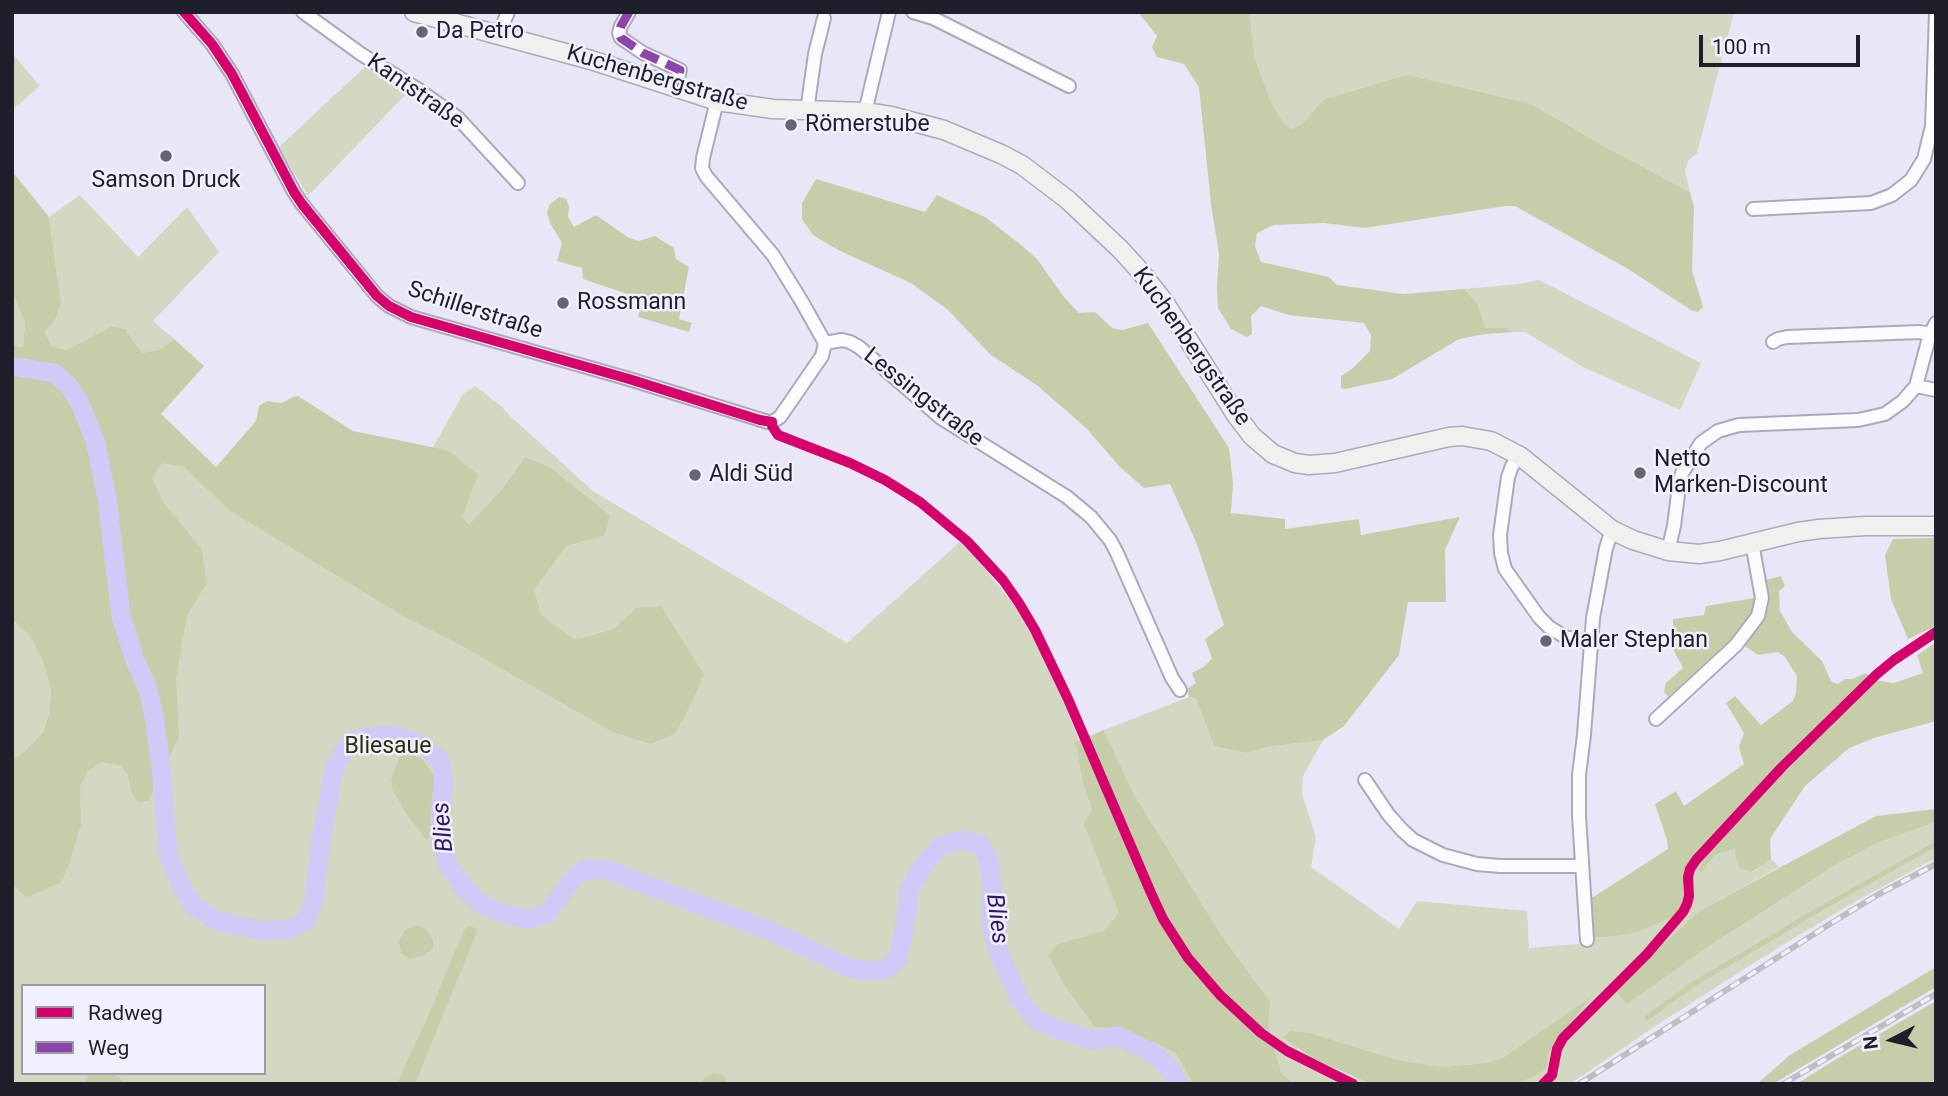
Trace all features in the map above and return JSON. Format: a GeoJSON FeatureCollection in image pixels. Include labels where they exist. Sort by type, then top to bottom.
{"type":"FeatureCollection","features":[{"type":"Feature","properties":{"kind":"main road","name":"Kuchenbergstraße"},"geometry":{"type":"LineString","coordinates":[[414,12],[591,60],[717,101],[773,109],[865,112],[916,121],[979,144],[1022,165],[1098,226],[1140,271],[1165,303],[1252,436],[1273,454],[1295,463],[1321,465],[1462,436],[1491,442],[1520,456],[1612,530],[1668,551],[1699,554],[1720,551],[1798,531],[1828,528],[1936,526]]}},
{"type":"Feature","properties":{"kind":"street","name":"Schillerstraße"},"geometry":{"type":"LineString","coordinates":[[184,12],[212,44],[235,78],[302,204],[377,296],[389,306],[411,317],[768,422],[780,417],[822,356],[825,344]]}},
{"type":"Feature","properties":{"kind":"street","name":"Kantstraße"},"geometry":{"type":"LineString","coordinates":[[303,12],[458,118],[518,183]]}},
{"type":"Feature","properties":{"kind":"street"},"geometry":{"type":"LineString","coordinates":[[498,36],[508,12]]}},
{"type":"Feature","properties":{"kind":"street"},"geometry":{"type":"LineString","coordinates":[[629,12],[621,26],[621,38],[643,53],[680,70],[676,87]]}},
{"type":"Feature","properties":{"kind":"street"},"geometry":{"type":"LineString","coordinates":[[865,112],[889,12]]}},
{"type":"Feature","properties":{"kind":"street"},"geometry":{"type":"LineString","coordinates":[[913,12],[933,18],[1069,86]]}},
{"type":"Feature","properties":{"kind":"street"},"geometry":{"type":"LineString","coordinates":[[1753,209],[1871,203],[1902,188],[1918,171],[1929,144],[1932,126],[1936,14]]}},
{"type":"Feature","properties":{"kind":"street"},"geometry":{"type":"LineString","coordinates":[[807,111],[815,54],[824,18]]}},
{"type":"Feature","properties":{"kind":"street"},"geometry":{"type":"LineString","coordinates":[[717,101],[702,168],[773,254],[825,344]]}},
{"type":"Feature","properties":{"kind":"street"},"geometry":{"type":"LineString","coordinates":[[1668,551],[1682,473],[1701,443],[1718,431],[1739,425],[1858,420],[1875,417],[1896,407],[1916,386],[1933,329],[1920,332],[1787,337],[1773,342]]}},
{"type":"Feature","properties":{"kind":"street","name":"Lessingstraße"},"geometry":{"type":"LineString","coordinates":[[825,344],[842,340],[859,347],[941,418],[1067,497],[1091,517],[1117,553],[1172,678],[1180,690]]}},
{"type":"Feature","properties":{"kind":"street"},"geometry":{"type":"LineString","coordinates":[[1916,386],[1936,390]]}},
{"type":"Feature","properties":{"kind":"street"},"geometry":{"type":"LineString","coordinates":[[1520,456],[1508,477],[1500,535],[1500,553],[1505,569],[1549,627],[1565,637],[1590,643]]}},
{"type":"Feature","properties":{"kind":"street"},"geometry":{"type":"LineString","coordinates":[[1587,940],[1578,785],[1590,643],[1606,548],[1612,530]]}},
{"type":"Feature","properties":{"kind":"street"},"geometry":{"type":"LineString","coordinates":[[1656,719],[1736,645],[1758,616],[1762,598],[1752,543]]}},
{"type":"Feature","properties":{"kind":"street"},"geometry":{"type":"LineString","coordinates":[[1366,780],[1388,814],[1413,840],[1443,855],[1477,864],[1500,866],[1582,866]]}},
{"type":"Feature","properties":{"kind":"green space"},"geometry":{"type":"Polygon","coordinates":[[[1138,12],[1249,12],[1255,59],[1272,105],[1285,125],[1292,129],[1303,123],[1323,100],[1407,75],[1531,104],[1690,192],[1694,207],[1692,270],[1703,307],[1698,312],[1691,310],[1628,269],[1515,206],[1365,228],[1324,223],[1274,225],[1257,233],[1255,246],[1261,262],[1329,277],[1337,285],[1403,294],[1464,289],[1478,304],[1485,328],[1505,328],[1514,332],[1459,339],[1392,379],[1341,388],[1341,376],[1370,351],[1371,335],[1364,323],[1289,315],[1261,306],[1251,316],[1252,334],[1247,337],[1231,329],[1218,308],[1219,254],[1199,87],[1184,64],[1157,57],[1152,47],[1157,36],[1138,12]]]}},
{"type":"Feature","properties":{"kind":"green space"},"geometry":{"type":"Polygon","coordinates":[[[1249,12],[1734,12],[1697,153],[1688,161],[1685,170],[1690,192],[1531,104],[1323,100],[1303,123],[1292,129],[1285,126],[1272,106],[1255,59],[1249,12]]]}},
{"type":"Feature","properties":{"kind":"green space"},"geometry":{"type":"Polygon","coordinates":[[[12,53],[40,86],[12,110],[12,53]]]}},
{"type":"Feature","properties":{"kind":"green space"},"geometry":{"type":"Polygon","coordinates":[[[368,64],[410,90],[308,196],[279,147],[368,64]]]}},
{"type":"Feature","properties":{"kind":"green space"},"geometry":{"type":"Polygon","coordinates":[[[12,171],[49,217],[61,304],[56,318],[45,332],[51,346],[67,350],[112,326],[125,329],[142,353],[159,350],[174,339],[204,366],[161,414],[216,467],[256,421],[259,406],[267,401],[282,403],[298,396],[353,431],[447,450],[478,474],[462,518],[469,525],[501,490],[525,457],[550,467],[610,515],[605,535],[566,546],[534,590],[541,615],[575,640],[614,629],[636,608],[661,606],[704,675],[674,734],[651,744],[613,732],[455,642],[405,617],[229,510],[184,467],[162,463],[152,478],[163,502],[202,550],[207,583],[187,615],[176,678],[179,737],[148,801],[138,802],[131,791],[128,775],[121,765],[101,762],[88,771],[80,786],[81,825],[61,882],[26,897],[12,884],[12,759],[25,751],[43,732],[49,714],[51,690],[43,662],[30,636],[12,619],[12,346],[23,347],[25,323],[12,291],[12,171]]]}},
{"type":"Feature","properties":{"kind":"green space"},"geometry":{"type":"Polygon","coordinates":[[[816,179],[925,212],[937,195],[985,217],[1021,245],[1037,259],[1079,313],[1095,312],[1112,328],[1122,330],[1148,323],[1229,448],[1233,483],[1231,513],[1285,519],[1285,529],[1359,519],[1361,535],[1460,517],[1445,550],[1446,602],[1408,602],[1399,655],[1344,726],[1323,740],[1266,747],[1247,753],[1214,746],[1196,698],[1189,697],[1187,689],[1196,683],[1192,673],[1205,666],[1212,658],[1205,639],[1224,625],[1196,542],[1170,484],[1144,488],[1120,467],[1086,428],[1038,386],[991,355],[948,310],[911,283],[838,250],[813,235],[802,219],[802,203],[816,179]]]}},
{"type":"Feature","properties":{"kind":"green space"},"geometry":{"type":"Polygon","coordinates":[[[80,195],[138,257],[187,207],[219,252],[153,321],[174,339],[159,351],[142,353],[125,329],[113,326],[67,350],[51,346],[45,332],[56,318],[61,304],[49,217],[80,195]]]}},
{"type":"Feature","properties":{"kind":"green space"},"geometry":{"type":"Polygon","coordinates":[[[559,197],[566,199],[569,206],[568,217],[574,227],[596,215],[629,238],[639,241],[655,236],[674,248],[676,259],[689,267],[679,319],[692,323],[689,332],[638,317],[642,299],[583,279],[582,268],[557,261],[562,243],[547,212],[550,204],[559,197]]]}},
{"type":"Feature","properties":{"kind":"green space"},"geometry":{"type":"Polygon","coordinates":[[[1539,280],[1701,363],[1680,410],[1583,367],[1525,332],[1485,328],[1478,304],[1464,289],[1539,280]]]}},
{"type":"Feature","properties":{"kind":"green space","name":"Bliesaue"},"geometry":{"type":"Polygon","coordinates":[[[12,291],[25,323],[24,332],[223,475],[448,450],[433,447],[463,394],[475,386],[501,406],[593,491],[847,643],[962,540],[1015,606],[1048,664],[1079,740],[1073,743],[1079,761],[1132,791],[1104,730],[1189,697],[1196,698],[1214,746],[1247,753],[1266,747],[1323,740],[1303,776],[1302,794],[1316,837],[1311,867],[1399,929],[1417,901],[1527,911],[1529,948],[1589,943],[1590,938],[1618,936],[1684,893],[1684,877],[1688,864],[1708,839],[1781,762],[1870,677],[1874,680],[1716,844],[1701,872],[1715,855],[1735,849],[1753,872],[1771,859],[1779,867],[1699,911],[1628,1003],[1711,945],[1834,866],[1877,843],[1936,822],[1936,841],[1693,981],[1647,1021],[1693,988],[1936,847],[1936,858],[1856,901],[1776,949],[1570,1084],[1512,1084],[1532,1078],[1546,1069],[1548,1056],[1557,1041],[1588,1000],[1504,1057],[1487,1063],[1442,1067],[1398,1060],[1310,1033],[1297,1049],[1371,1084],[127,1084],[116,1075],[266,1075],[266,984],[21,984],[21,1075],[87,1075],[84,1084],[14,1084],[12,771],[73,720],[12,556],[12,291]],[[525,457],[494,499],[610,515],[550,467],[525,457]]]}},
{"type":"Feature","properties":{"kind":"green space"},"geometry":{"type":"Polygon","coordinates":[[[1936,538],[1936,626],[1908,639],[1891,599],[1885,555],[1893,539],[1936,538]]]}},
{"type":"Feature","properties":{"kind":"green space"},"geometry":{"type":"Polygon","coordinates":[[[1781,576],[1785,586],[1779,591],[1780,611],[1792,632],[1822,661],[1831,681],[1837,684],[1866,673],[1870,677],[1781,762],[1708,839],[1688,864],[1682,905],[1676,915],[1640,931],[1590,938],[1587,901],[1668,849],[1655,804],[1676,791],[1684,806],[1744,764],[1739,747],[1744,733],[1726,703],[1735,696],[1761,725],[1793,701],[1797,676],[1785,657],[1778,652],[1758,655],[1745,646],[1765,611],[1765,580],[1781,576]]]}},
{"type":"Feature","properties":{"kind":"green space"},"geometry":{"type":"Polygon","coordinates":[[[1754,598],[1755,608],[1747,624],[1668,697],[1664,692],[1666,683],[1683,668],[1673,649],[1673,619],[1704,615],[1706,606],[1754,598]]]}},
{"type":"Feature","properties":{"kind":"green space"},"geometry":{"type":"Polygon","coordinates":[[[12,619],[30,636],[43,662],[51,690],[49,714],[43,732],[25,751],[12,759],[12,619]]]}},
{"type":"Feature","properties":{"kind":"green space"},"geometry":{"type":"Polygon","coordinates":[[[1935,643],[1936,721],[1874,738],[1849,748],[1805,786],[1770,839],[1771,859],[1752,872],[1740,868],[1735,849],[1715,855],[1701,873],[1698,869],[1716,844],[1874,680],[1894,683],[1923,673],[1917,655],[1935,643]]]}},
{"type":"Feature","properties":{"kind":"green space"},"geometry":{"type":"Polygon","coordinates":[[[1104,730],[1134,795],[1221,935],[1270,1002],[1268,1027],[1281,1073],[1294,1084],[1194,1084],[1176,1053],[1125,1029],[1095,1027],[1065,986],[1048,955],[1058,944],[1104,931],[1119,913],[1084,824],[1092,809],[1083,783],[1077,749],[1073,743],[1104,730]]]}},
{"type":"Feature","properties":{"kind":"green space"},"geometry":{"type":"Polygon","coordinates":[[[403,749],[423,760],[434,776],[434,828],[427,841],[393,791],[391,779],[403,749]]]}},
{"type":"Feature","properties":{"kind":"green space"},"geometry":{"type":"Polygon","coordinates":[[[1936,809],[1936,822],[1877,843],[1834,866],[1711,945],[1627,1004],[1615,990],[1699,911],[1876,816],[1936,809]]]}},
{"type":"Feature","properties":{"kind":"green space"},"geometry":{"type":"Polygon","coordinates":[[[1936,841],[1936,847],[1693,988],[1647,1021],[1644,1017],[1693,981],[1936,841]]]}},
{"type":"Feature","properties":{"kind":"green space"},"geometry":{"type":"Polygon","coordinates":[[[417,925],[426,930],[433,940],[433,949],[410,959],[401,953],[399,941],[405,930],[417,925]]]}},
{"type":"Feature","properties":{"kind":"green space"},"geometry":{"type":"Polygon","coordinates":[[[468,926],[478,929],[415,1084],[397,1084],[463,932],[468,926]]]}},
{"type":"Feature","properties":{"kind":"green space"},"geometry":{"type":"Polygon","coordinates":[[[1936,967],[1936,987],[1773,1084],[1757,1084],[1790,1055],[1936,967]]]}},
{"type":"Feature","properties":{"kind":"green space"},"geometry":{"type":"Polygon","coordinates":[[[1591,997],[1556,1041],[1548,1056],[1546,1069],[1532,1078],[1512,1084],[1371,1084],[1312,1058],[1283,1037],[1291,1031],[1310,1033],[1398,1060],[1442,1067],[1487,1063],[1504,1057],[1591,997]]]}},
{"type":"Feature","properties":{"kind":"green space"},"geometry":{"type":"Polygon","coordinates":[[[1936,1001],[1936,1084],[1796,1084],[1835,1060],[1936,1001]]]}},
{"type":"Feature","properties":{"kind":"green space"},"geometry":{"type":"Polygon","coordinates":[[[714,1073],[723,1075],[728,1084],[700,1084],[705,1077],[714,1073]]]}},
{"type":"Feature","properties":{"kind":"green space"},"geometry":{"type":"Polygon","coordinates":[[[87,1075],[116,1075],[127,1084],[84,1084],[87,1075]]]}},
{"type":"Feature","properties":{"kind":"waterway","name":"Blies"},"geometry":{"type":"LineString","coordinates":[[12,366],[54,373],[68,385],[80,403],[95,440],[107,498],[121,616],[135,660],[148,689],[154,717],[168,855],[193,905],[215,920],[264,931],[289,929],[306,921],[314,900],[321,840],[334,769],[346,748],[359,739],[381,735],[400,737],[422,745],[441,762],[444,781],[440,838],[448,865],[462,885],[482,905],[528,919],[547,914],[574,877],[586,869],[607,870],[773,932],[849,968],[868,971],[887,969],[898,959],[909,890],[925,863],[940,846],[961,840],[981,845],[989,860],[991,917],[996,946],[1019,998],[1036,1020],[1092,1040],[1118,1036],[1157,1056],[1173,1073],[1178,1084]]}},
{"type":"Feature","properties":{"kind":"railway"},"geometry":{"type":"LineString","coordinates":[[1579,1084],[1833,922],[1936,864]]}},
{"type":"Feature","properties":{"kind":"railway"},"geometry":{"type":"LineString","coordinates":[[1783,1084],[1936,994]]}},
{"type":"Feature","properties":{"kind":"marked path"},"geometry":{"type":"LineString","coordinates":[[629,12],[621,26],[621,38],[643,53],[680,70],[676,87]]}},
{"type":"Feature","properties":{"kind":"cycle path"},"geometry":{"type":"LineString","coordinates":[[184,12],[212,44],[232,74],[302,204],[377,296],[389,306],[411,317],[772,422],[778,435],[850,463],[885,480],[920,502],[967,541],[1003,580],[1035,630],[1068,699],[1163,919],[1188,958],[1220,995],[1261,1033],[1287,1051],[1353,1084]]}},
{"type":"Feature","properties":{"kind":"cycle path"},"geometry":{"type":"LineString","coordinates":[[1543,1084],[1552,1075],[1557,1049],[1563,1038],[1647,954],[1683,912],[1689,896],[1688,877],[1696,860],[1782,767],[1877,674],[1936,632]]}},
{"type":"Feature","properties":{"kind":"place","name":"Da Petro"},"geometry":{"type":"Point","coordinates":[422,32]}},
{"type":"Feature","properties":{"kind":"place","name":"Römerstube"},"geometry":{"type":"Point","coordinates":[791,125]}},
{"type":"Feature","properties":{"kind":"place","name":"Samson Druck"},"geometry":{"type":"Point","coordinates":[166,156]}},
{"type":"Feature","properties":{"kind":"place","name":"Rossmann"},"geometry":{"type":"Point","coordinates":[563,303]}},
{"type":"Feature","properties":{"kind":"place","name":"Netto Marken-Discount"},"geometry":{"type":"Point","coordinates":[1640,473]}},
{"type":"Feature","properties":{"kind":"place","name":"Aldi Süd"},"geometry":{"type":"Point","coordinates":[695,475]}},
{"type":"Feature","properties":{"kind":"place","name":"Maler Stephan"},"geometry":{"type":"Point","coordinates":[1546,641]}}]}
